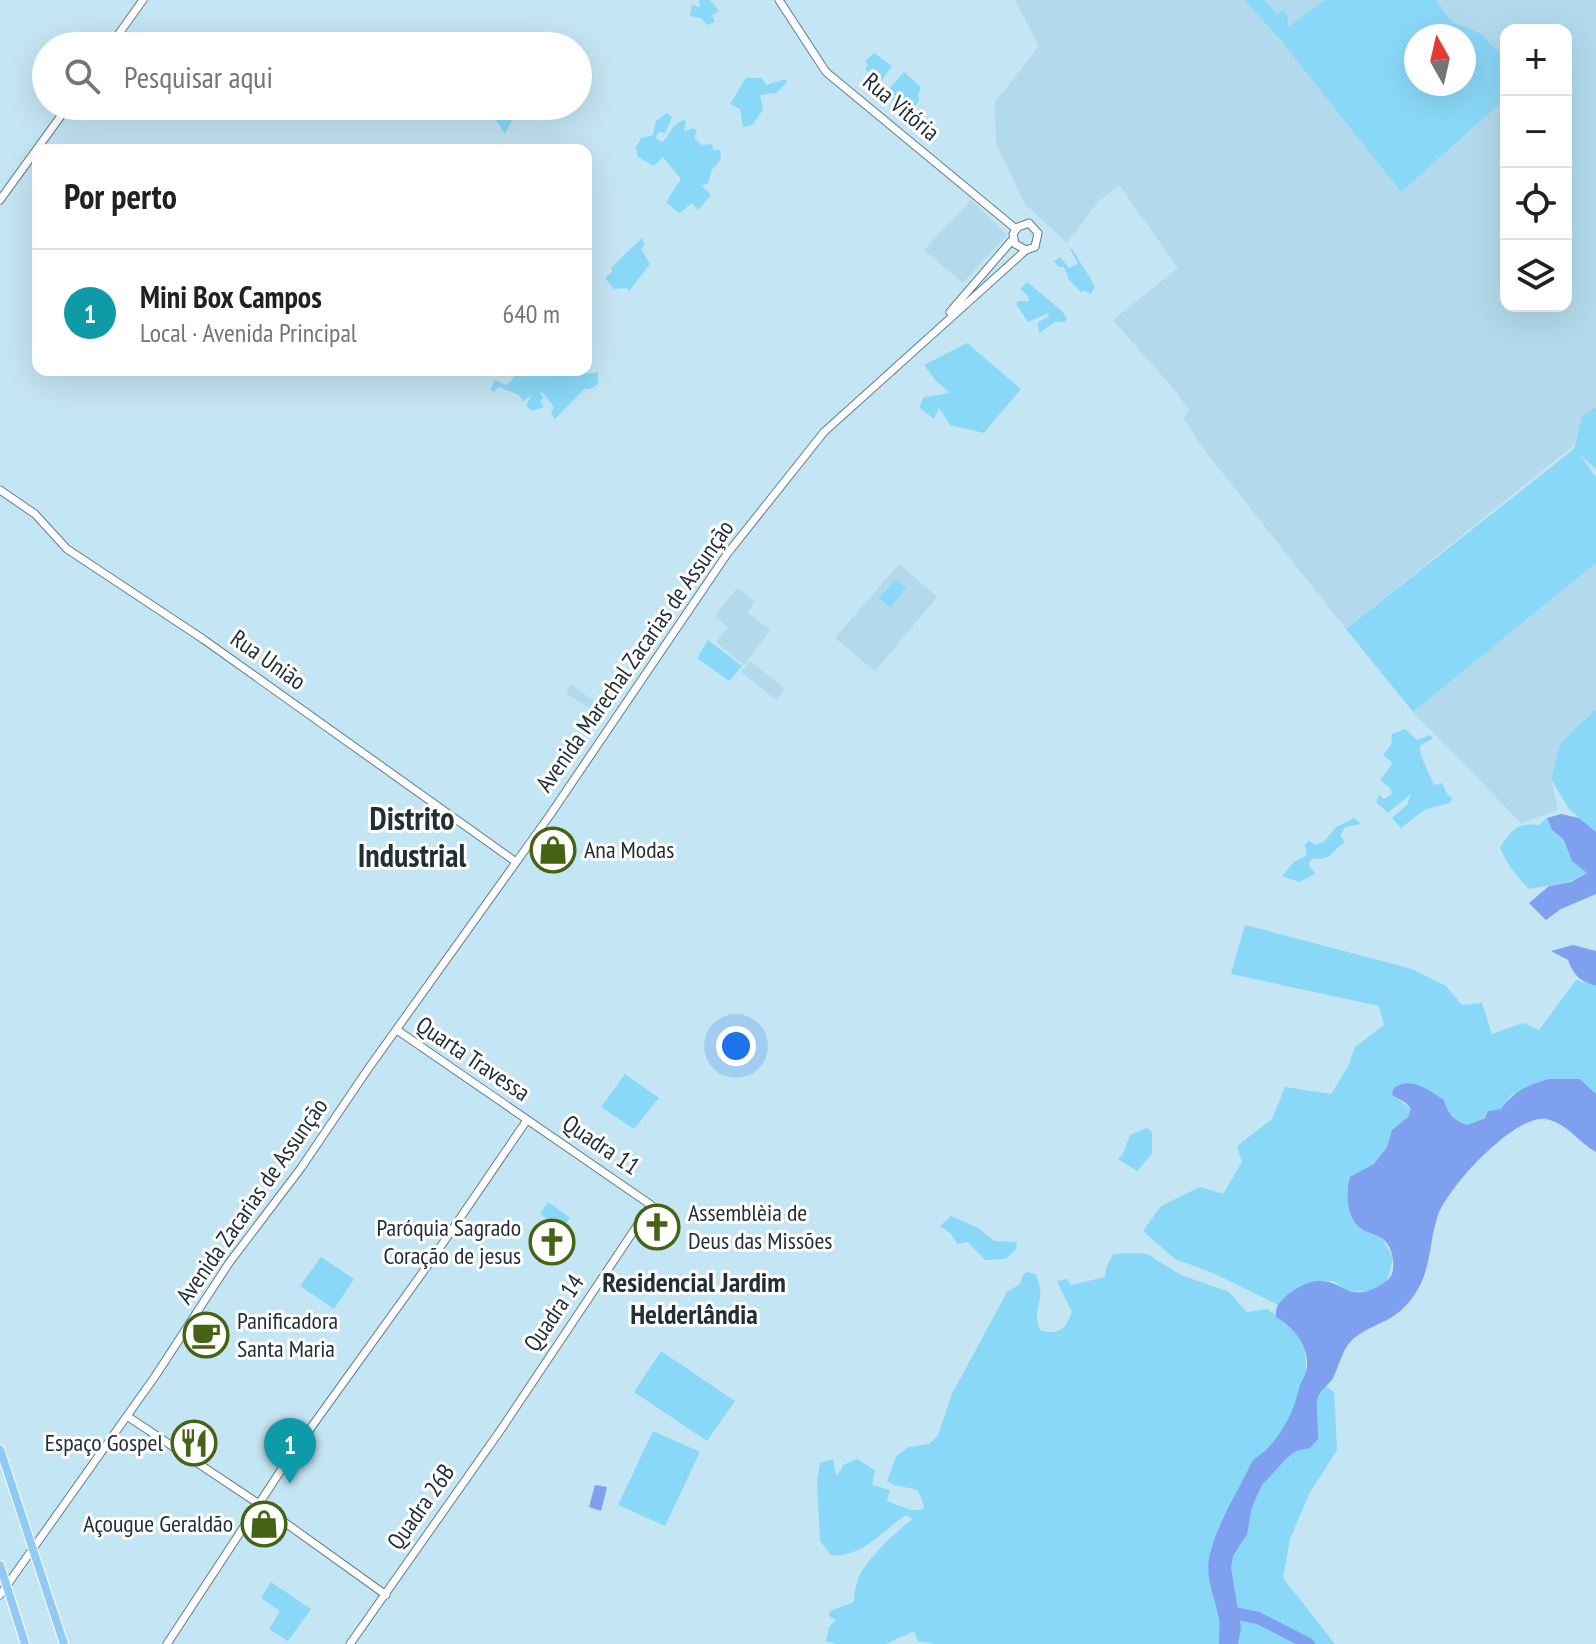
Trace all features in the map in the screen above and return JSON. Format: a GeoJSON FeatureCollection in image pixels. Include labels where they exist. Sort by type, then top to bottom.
{"type":"FeatureCollection","features":[{"type":"Feature","properties":{"kind":"main road"},"geometry":{"type":"LineString","coordinates":[[0,1449],[64,1644]]}},
{"type":"Feature","properties":{"kind":"main road"},"geometry":{"type":"LineString","coordinates":[[0,1565],[25,1644]]}},
{"type":"Feature","properties":{"kind":"street"},"geometry":{"type":"LineString","coordinates":[[120,32],[143,0]]}},
{"type":"Feature","properties":{"kind":"street","name":"Rua Vitória"},"geometry":{"type":"LineString","coordinates":[[779,0],[826,72],[1016,229]]}},
{"type":"Feature","properties":{"kind":"street"},"geometry":{"type":"LineString","coordinates":[[41,144],[58,120]]}},
{"type":"Feature","properties":{"kind":"street"},"geometry":{"type":"LineString","coordinates":[[0,200],[32,156]]}},
{"type":"Feature","properties":{"kind":"street"},"geometry":{"type":"LineString","coordinates":[[1029,223],[1038,233],[1035,247],[1026,250],[1018,247],[1013,239],[1016,229],[1029,223]]}},
{"type":"Feature","properties":{"kind":"street","name":"Avenida Marechal Zacarias de Assunção"},"geometry":{"type":"LineString","coordinates":[[935,329],[1013,239]]}},
{"type":"Feature","properties":{"kind":"street","name":"Avenida Marechal Zacarias de Assunção"},"geometry":{"type":"LineString","coordinates":[[397,1030],[743,532],[824,432],[1026,250]]}},
{"type":"Feature","properties":{"kind":"street","name":"Rua União"},"geometry":{"type":"LineString","coordinates":[[0,490],[35,514],[67,549],[203,639],[516,862]]}},
{"type":"Feature","properties":{"kind":"street","name":"Quarta Travessa"},"geometry":{"type":"LineString","coordinates":[[397,1030],[527,1120]]}},
{"type":"Feature","properties":{"kind":"street","name":"Avenida Zacarias de Assunção"},"geometry":{"type":"LineString","coordinates":[[34,1548],[229,1263],[301,1168],[397,1030]]}},
{"type":"Feature","properties":{"kind":"street"},"geometry":{"type":"LineString","coordinates":[[167,1644],[320,1415],[527,1120]]}},
{"type":"Feature","properties":{"kind":"street","name":"Quadra 11"},"geometry":{"type":"LineString","coordinates":[[527,1120],[651,1205]]}},
{"type":"Feature","properties":{"kind":"street","name":"Quadra 14"},"geometry":{"type":"LineString","coordinates":[[491,1443],[651,1205]]}},
{"type":"Feature","properties":{"kind":"street"},"geometry":{"type":"LineString","coordinates":[[127,1416],[259,1504],[386,1595]]}},
{"type":"Feature","properties":{"kind":"street","name":"Quadra 26B"},"geometry":{"type":"LineString","coordinates":[[350,1644],[491,1443]]}},
{"type":"Feature","properties":{"kind":"street"},"geometry":{"type":"LineString","coordinates":[[0,1595],[34,1548]]}},
{"type":"Feature","properties":{"kind":"shaded area"},"geometry":{"type":"Polygon","coordinates":[[[699,0],[710,0],[719,11],[712,15],[715,22],[707,25],[701,18],[690,16],[692,5],[700,7],[699,0]]]}},
{"type":"Feature","properties":{"kind":"shaded area"},"geometry":{"type":"Polygon","coordinates":[[[1015,0],[1596,0],[1596,407],[1582,418],[1574,445],[1346,629],[1202,447],[1184,419],[1189,410],[1173,388],[1113,320],[1178,268],[1119,185],[1098,202],[1067,243],[1025,204],[996,143],[995,102],[1039,46],[1015,0]]]}},
{"type":"Feature","properties":{"kind":"shaded area"},"geometry":{"type":"Polygon","coordinates":[[[1244,0],[1264,0],[1278,15],[1283,10],[1288,17],[1287,28],[1325,0],[1435,0],[1456,24],[1404,24],[1404,96],[1476,96],[1476,32],[1500,54],[1500,103],[1401,192],[1280,39],[1244,0]]]}},
{"type":"Feature","properties":{"kind":"shaded area"},"geometry":{"type":"Polygon","coordinates":[[[874,53],[892,66],[875,90],[866,86],[871,74],[865,69],[868,65],[865,61],[874,53]]]}},
{"type":"Feature","properties":{"kind":"shaded area"},"geometry":{"type":"Polygon","coordinates":[[[904,72],[921,87],[919,100],[912,112],[902,113],[886,92],[904,72]]]}},
{"type":"Feature","properties":{"kind":"shaded area"},"geometry":{"type":"Polygon","coordinates":[[[746,78],[762,78],[766,85],[785,79],[787,82],[776,93],[760,95],[763,110],[752,125],[743,127],[740,109],[730,104],[746,78]]]}},
{"type":"Feature","properties":{"kind":"shaded area"},"geometry":{"type":"Polygon","coordinates":[[[667,113],[672,117],[665,133],[659,132],[655,138],[663,142],[674,126],[683,120],[686,121],[684,132],[693,128],[697,130],[694,138],[702,145],[712,144],[713,150],[720,150],[721,159],[712,170],[708,183],[702,186],[711,195],[698,210],[692,203],[679,213],[666,202],[681,179],[663,157],[654,166],[638,157],[636,147],[641,138],[653,135],[656,121],[667,113]]]}},
{"type":"Feature","properties":{"kind":"shaded area"},"geometry":{"type":"Polygon","coordinates":[[[496,120],[512,120],[505,134],[496,120]]]}},
{"type":"Feature","properties":{"kind":"shaded area"},"geometry":{"type":"Polygon","coordinates":[[[971,200],[1007,235],[963,283],[924,250],[971,200]]]}},
{"type":"Feature","properties":{"kind":"shaded area"},"geometry":{"type":"Polygon","coordinates":[[[642,238],[645,244],[641,249],[650,264],[629,291],[627,288],[614,289],[605,278],[642,238]]]}},
{"type":"Feature","properties":{"kind":"shaded area"},"geometry":{"type":"Polygon","coordinates":[[[1070,249],[1095,286],[1091,294],[1084,290],[1082,293],[1069,280],[1064,267],[1059,267],[1054,261],[1060,257],[1069,268],[1078,264],[1070,249]]]}},
{"type":"Feature","properties":{"kind":"shaded area"},"geometry":{"type":"Polygon","coordinates":[[[1027,282],[1062,311],[1067,319],[1064,322],[1055,322],[1039,333],[1038,322],[1048,317],[1049,313],[1028,322],[1016,304],[1018,301],[1029,301],[1020,289],[1027,282]]]}},
{"type":"Feature","properties":{"kind":"shaded area"},"geometry":{"type":"Polygon","coordinates":[[[967,343],[1021,389],[984,433],[950,425],[939,408],[934,419],[919,407],[924,397],[950,393],[924,365],[967,343]]]}},
{"type":"Feature","properties":{"kind":"shaded area"},"geometry":{"type":"Polygon","coordinates":[[[598,372],[598,384],[584,389],[555,419],[551,413],[554,407],[542,392],[540,401],[544,407],[532,411],[526,405],[532,395],[523,401],[519,395],[499,387],[494,392],[490,390],[495,380],[506,385],[514,376],[592,376],[592,373],[598,372]]]}},
{"type":"Feature","properties":{"kind":"shaded area"},"geometry":{"type":"Polygon","coordinates":[[[1596,407],[1596,469],[1579,454],[1596,477],[1596,563],[1413,712],[1346,629],[1574,449],[1582,417],[1596,407]]]}},
{"type":"Feature","properties":{"kind":"shaded area"},"geometry":{"type":"Polygon","coordinates":[[[1596,563],[1596,709],[1551,779],[1558,810],[1521,823],[1413,712],[1596,563]]]}},
{"type":"Feature","properties":{"kind":"shaded area"},"geometry":{"type":"Polygon","coordinates":[[[899,564],[937,597],[875,671],[835,638],[899,564]]]}},
{"type":"Feature","properties":{"kind":"shaded area"},"geometry":{"type":"Polygon","coordinates":[[[895,579],[906,588],[890,608],[879,598],[895,579]]]}},
{"type":"Feature","properties":{"kind":"shaded area"},"geometry":{"type":"Polygon","coordinates":[[[737,588],[755,602],[747,612],[770,630],[744,665],[716,642],[728,627],[715,616],[737,588]]]}},
{"type":"Feature","properties":{"kind":"shaded area"},"geometry":{"type":"Polygon","coordinates":[[[708,640],[742,666],[729,681],[697,658],[708,640]]]}},
{"type":"Feature","properties":{"kind":"shaded area"},"geometry":{"type":"Polygon","coordinates":[[[750,661],[785,689],[776,700],[741,672],[750,661]]]}},
{"type":"Feature","properties":{"kind":"shaded area"},"geometry":{"type":"Polygon","coordinates":[[[571,684],[603,708],[598,714],[566,693],[571,684]]]}},
{"type":"Feature","properties":{"kind":"shaded area"},"geometry":{"type":"Polygon","coordinates":[[[1596,709],[1596,832],[1569,809],[1551,779],[1560,744],[1596,709]]]}},
{"type":"Feature","properties":{"kind":"shaded area"},"geometry":{"type":"Polygon","coordinates":[[[1405,729],[1417,740],[1430,735],[1433,738],[1420,746],[1421,756],[1434,785],[1442,783],[1452,798],[1450,803],[1424,810],[1401,828],[1392,818],[1407,805],[1411,794],[1388,813],[1376,802],[1379,795],[1384,799],[1392,794],[1391,789],[1380,780],[1393,763],[1383,755],[1391,745],[1392,734],[1405,729]]]}},
{"type":"Feature","properties":{"kind":"shaded area"},"geometry":{"type":"Polygon","coordinates":[[[1561,814],[1579,818],[1596,832],[1596,894],[1561,909],[1546,920],[1529,903],[1549,886],[1571,882],[1587,873],[1572,861],[1563,839],[1552,830],[1547,818],[1561,814]]]}},
{"type":"Feature","properties":{"kind":"shaded area"},"geometry":{"type":"Polygon","coordinates":[[[1354,818],[1361,824],[1345,827],[1340,836],[1345,842],[1327,857],[1313,858],[1308,864],[1315,874],[1299,882],[1282,876],[1294,862],[1307,855],[1305,845],[1309,841],[1316,845],[1324,842],[1335,828],[1354,818]]]}},
{"type":"Feature","properties":{"kind":"shaded area"},"geometry":{"type":"Polygon","coordinates":[[[1547,818],[1552,830],[1562,839],[1572,861],[1588,873],[1568,882],[1529,889],[1512,870],[1500,847],[1515,829],[1539,825],[1547,818]]]}},
{"type":"Feature","properties":{"kind":"shaded area"},"geometry":{"type":"Polygon","coordinates":[[[1245,925],[1412,969],[1446,986],[1462,1005],[1482,1003],[1492,1034],[1523,1023],[1539,1030],[1576,980],[1596,986],[1596,1094],[1580,1079],[1511,1095],[1501,1109],[1488,1111],[1485,1117],[1467,1125],[1452,1116],[1444,1100],[1393,1088],[1392,1095],[1411,1109],[1408,1117],[1392,1130],[1387,1147],[1374,1164],[1347,1190],[1351,1217],[1381,1236],[1393,1258],[1387,1282],[1370,1291],[1345,1291],[1334,1281],[1322,1281],[1282,1299],[1278,1305],[1213,1273],[1175,1259],[1143,1231],[1161,1206],[1200,1187],[1223,1194],[1242,1162],[1237,1146],[1272,1119],[1285,1087],[1331,1094],[1348,1067],[1355,1047],[1384,1025],[1379,1006],[1231,974],[1245,925]]]}},
{"type":"Feature","properties":{"kind":"shaded area"},"geometry":{"type":"Polygon","coordinates":[[[1573,945],[1596,951],[1596,986],[1582,980],[1572,970],[1568,960],[1551,951],[1573,945]]]}},
{"type":"Feature","properties":{"kind":"shaded area"},"geometry":{"type":"Polygon","coordinates":[[[625,1074],[659,1098],[634,1129],[601,1107],[625,1074]]]}},
{"type":"Feature","properties":{"kind":"shaded area"},"geometry":{"type":"Polygon","coordinates":[[[1549,1079],[1580,1079],[1596,1094],[1596,1152],[1560,1124],[1546,1119],[1532,1121],[1517,1128],[1482,1156],[1453,1190],[1437,1218],[1427,1266],[1415,1294],[1395,1315],[1348,1344],[1333,1378],[1318,1397],[1318,1439],[1310,1448],[1296,1451],[1287,1458],[1262,1485],[1252,1507],[1247,1534],[1233,1556],[1231,1568],[1241,1628],[1238,1644],[1219,1644],[1219,1619],[1208,1571],[1213,1542],[1252,1462],[1274,1441],[1288,1420],[1306,1372],[1304,1347],[1295,1333],[1276,1317],[1278,1305],[1294,1290],[1310,1282],[1328,1282],[1360,1292],[1379,1286],[1392,1274],[1393,1258],[1389,1247],[1382,1239],[1357,1225],[1349,1208],[1348,1195],[1350,1177],[1374,1164],[1387,1147],[1392,1130],[1408,1117],[1411,1109],[1392,1095],[1393,1089],[1406,1083],[1425,1088],[1444,1100],[1452,1116],[1467,1125],[1485,1118],[1488,1111],[1501,1109],[1522,1090],[1549,1079]]]}},
{"type":"Feature","properties":{"kind":"shaded area"},"geometry":{"type":"Polygon","coordinates":[[[1147,1128],[1152,1132],[1152,1154],[1137,1171],[1118,1159],[1130,1135],[1147,1128]]]}},
{"type":"Feature","properties":{"kind":"shaded area"},"geometry":{"type":"Polygon","coordinates":[[[548,1202],[570,1218],[562,1229],[540,1214],[548,1202]]]}},
{"type":"Feature","properties":{"kind":"shaded area"},"geometry":{"type":"Polygon","coordinates":[[[951,1216],[978,1228],[994,1241],[1017,1242],[1016,1249],[1006,1259],[985,1260],[968,1242],[957,1244],[951,1234],[940,1226],[951,1216]]]}},
{"type":"Feature","properties":{"kind":"shaded area"},"geometry":{"type":"Polygon","coordinates":[[[1113,1254],[1147,1254],[1181,1275],[1229,1292],[1247,1312],[1267,1309],[1286,1322],[1305,1350],[1306,1373],[1334,1392],[1337,1450],[1309,1494],[1290,1539],[1283,1578],[1335,1644],[935,1644],[918,1641],[914,1631],[886,1644],[837,1644],[826,1641],[829,1627],[836,1620],[829,1616],[830,1611],[854,1602],[858,1579],[868,1562],[913,1519],[906,1515],[862,1548],[842,1555],[831,1555],[820,1541],[817,1482],[820,1463],[833,1459],[836,1475],[843,1465],[857,1459],[875,1470],[872,1485],[890,1490],[887,1501],[911,1510],[922,1510],[924,1506],[918,1490],[887,1481],[896,1457],[908,1447],[929,1444],[938,1435],[952,1394],[1007,1292],[1020,1284],[1027,1272],[1035,1274],[1040,1291],[1037,1322],[1040,1330],[1060,1330],[1072,1312],[1057,1281],[1067,1279],[1071,1285],[1105,1277],[1113,1254]]]}},
{"type":"Feature","properties":{"kind":"shaded area"},"geometry":{"type":"Polygon","coordinates":[[[321,1257],[354,1279],[334,1309],[300,1286],[321,1257]]]}},
{"type":"Feature","properties":{"kind":"shaded area"},"geometry":{"type":"Polygon","coordinates":[[[661,1351],[735,1401],[707,1441],[634,1392],[661,1351]]]}},
{"type":"Feature","properties":{"kind":"shaded area"},"geometry":{"type":"Polygon","coordinates":[[[653,1431],[700,1452],[665,1526],[618,1505],[653,1431]]]}},
{"type":"Feature","properties":{"kind":"shaded area"},"geometry":{"type":"Polygon","coordinates":[[[595,1485],[607,1487],[601,1511],[589,1507],[595,1485]]]}},
{"type":"Feature","properties":{"kind":"shaded area"},"geometry":{"type":"Polygon","coordinates":[[[271,1582],[311,1609],[288,1641],[269,1629],[280,1611],[261,1598],[271,1582]]]}},
{"type":"Feature","properties":{"kind":"waterway"},"geometry":{"type":"LineString","coordinates":[[1229,1612],[1258,1618],[1309,1644]]}},
{"type":"Feature","properties":{"kind":"place","name":"Ana Modas"},"geometry":{"type":"Point","coordinates":[553,850]}},
{"type":"Feature","properties":{"kind":"place","name":"Assemblèia de Deus das Missões"},"geometry":{"type":"Point","coordinates":[657,1227]}},
{"type":"Feature","properties":{"kind":"place","name":"Paróquia Sagrado Coração de jesus"},"geometry":{"type":"Point","coordinates":[552,1242]}},
{"type":"Feature","properties":{"kind":"place","name":"Panificadora Santa Maria"},"geometry":{"type":"Point","coordinates":[206,1335]}},
{"type":"Feature","properties":{"kind":"place","name":"Espaço Gospel"},"geometry":{"type":"Point","coordinates":[194,1443]}},
{"type":"Feature","properties":{"kind":"place","name":"Mini Box Campos"},"geometry":{"type":"Point","coordinates":[290,1484]}},
{"type":"Feature","properties":{"kind":"place","name":"Açougue Geraldão"},"geometry":{"type":"Point","coordinates":[264,1524]}},
{"type":"Feature","properties":{"kind":"district","name":"Distrito Industrial"},"geometry":{"type":"Point","coordinates":[412,838]}},
{"type":"Feature","properties":{"kind":"district","name":"Residencial Jardim Helderlândia"},"geometry":{"type":"Point","coordinates":[694,1298]}}]}
